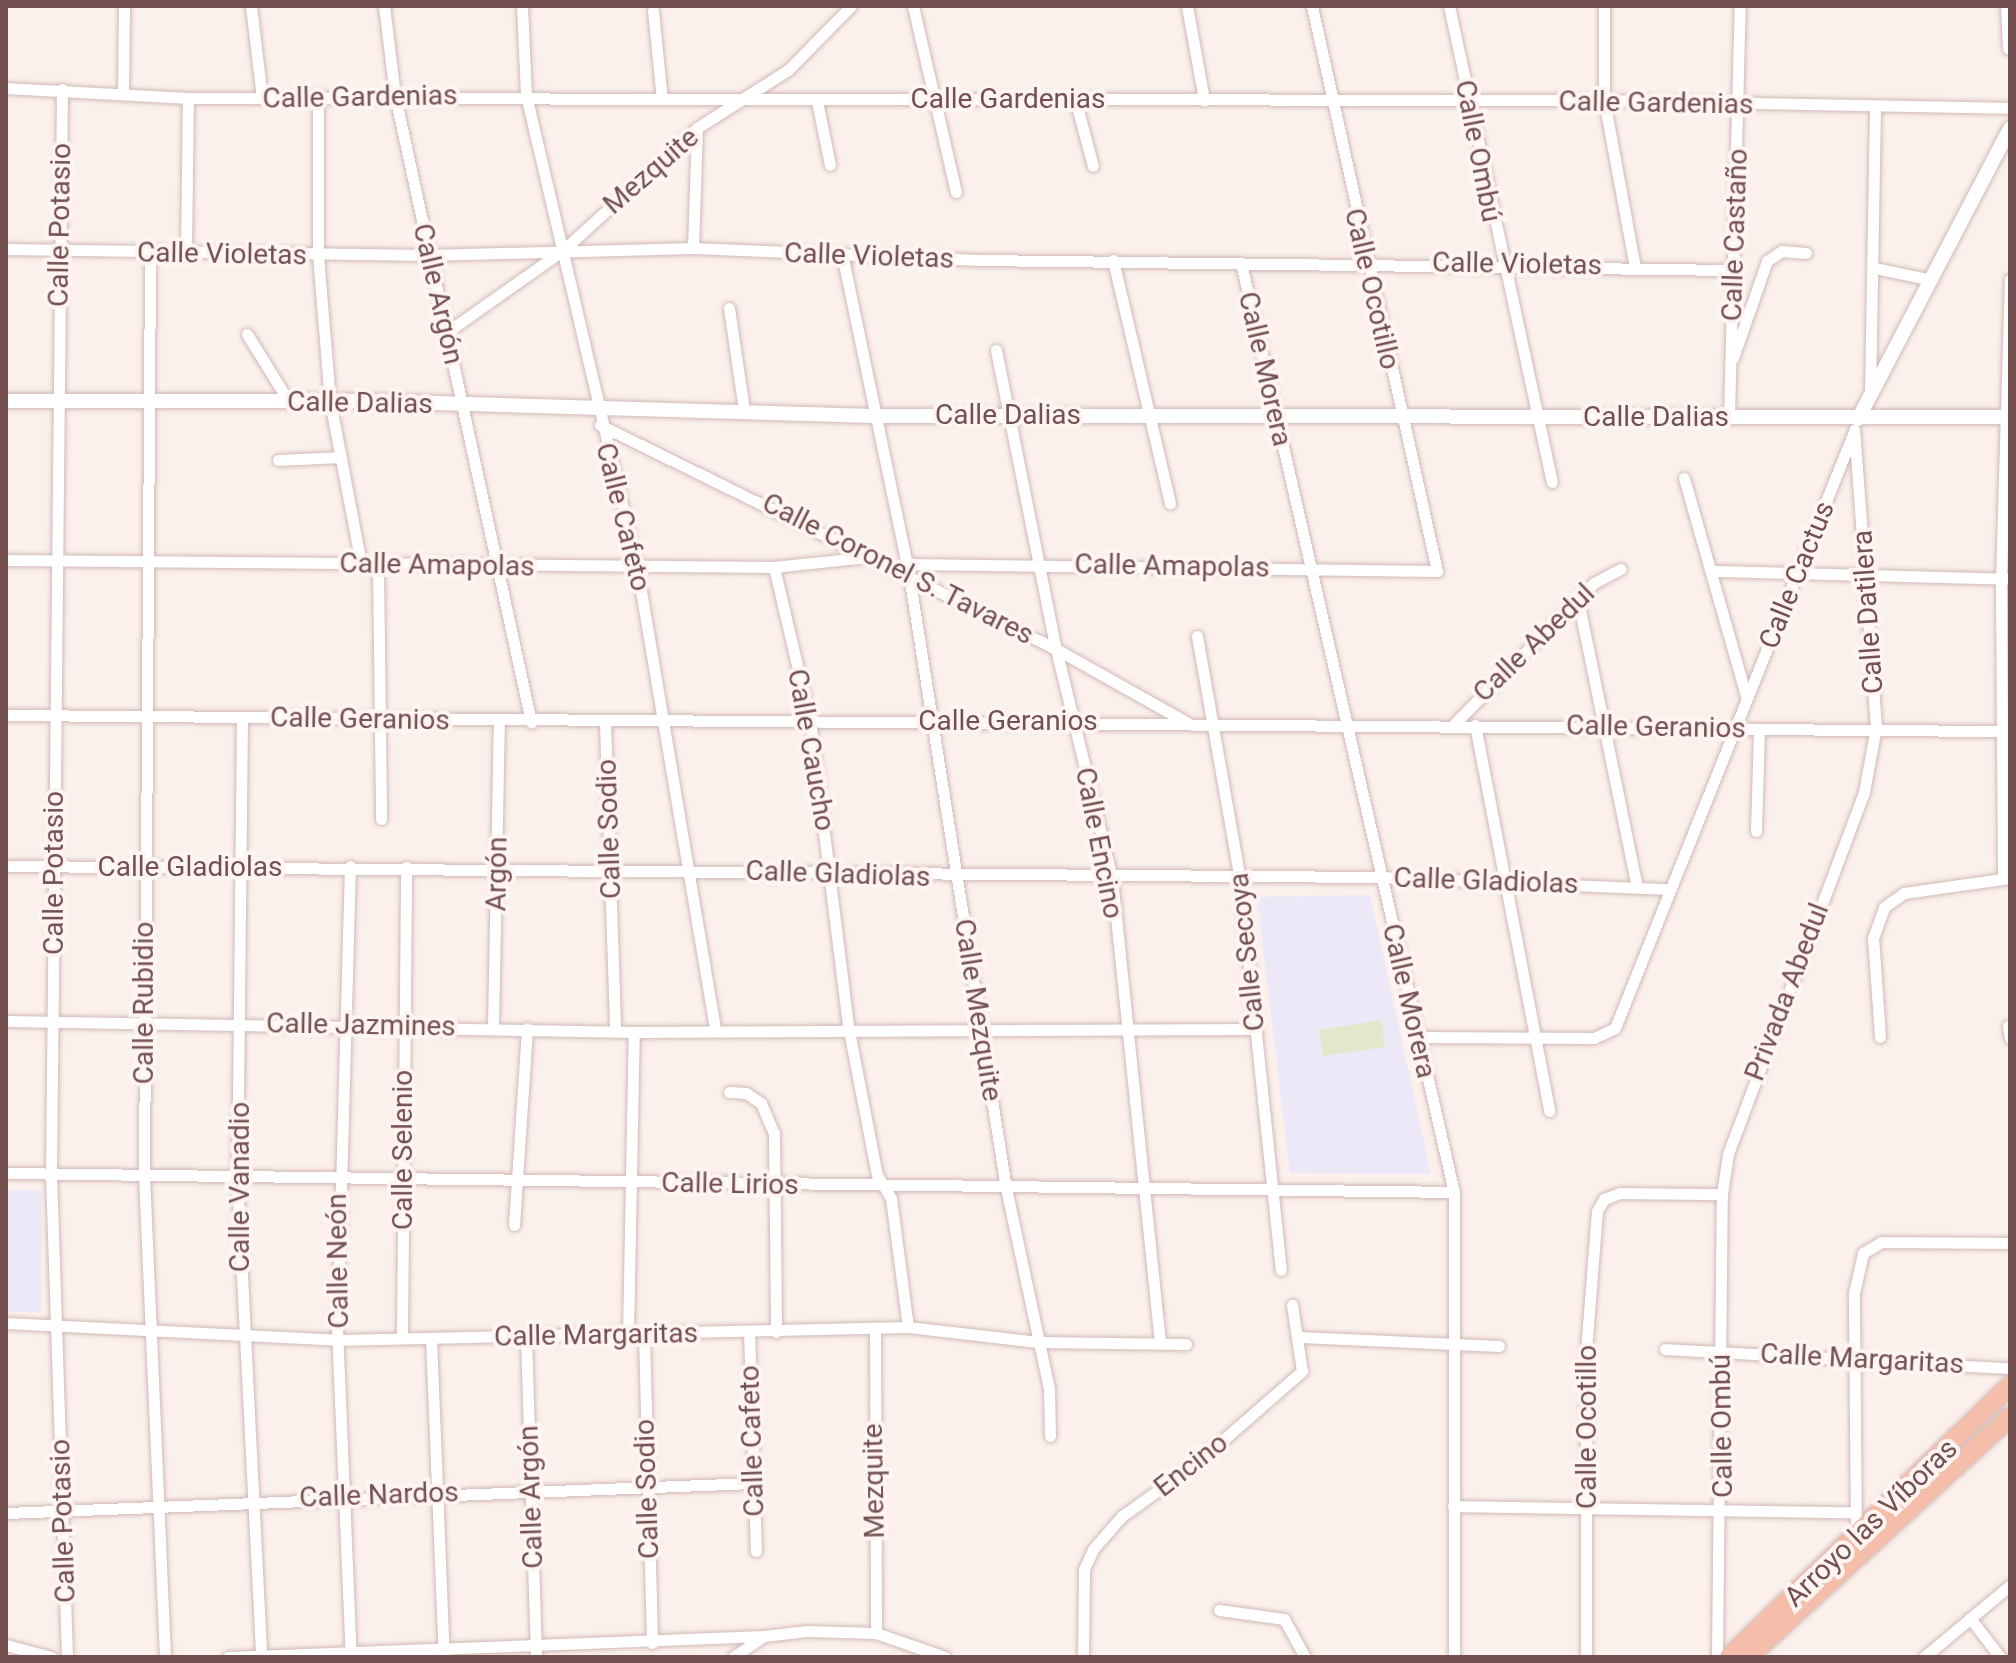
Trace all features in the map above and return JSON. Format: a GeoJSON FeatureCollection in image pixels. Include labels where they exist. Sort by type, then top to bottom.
{"type":"FeatureCollection","features":[{"type":"Feature","properties":{"kind":"main road","name":"Arroyo las Víboras"},"geometry":{"type":"LineString","coordinates":[[1729,1657],[1857,1540],[2010,1386]]}},
{"type":"Feature","properties":{"kind":"main road","name":"Arroyo las Víboras"},"geometry":{"type":"LineString","coordinates":[[1748,1657],[1859,1560],[2010,1417]]}},
{"type":"Feature","properties":{"kind":"street"},"geometry":{"type":"LineString","coordinates":[[123,92],[124,6]]}},
{"type":"Feature","properties":{"kind":"street"},"geometry":{"type":"LineString","coordinates":[[251,6],[262,98]]}},
{"type":"Feature","properties":{"kind":"street","name":"Calle Argón"},"geometry":{"type":"LineString","coordinates":[[384,6],[395,96],[500,568],[531,722]]}},
{"type":"Feature","properties":{"kind":"street","name":"Calle Cafeto"},"geometry":{"type":"LineString","coordinates":[[522,6],[526,95],[596,408],[637,567],[693,870],[715,1030]]}},
{"type":"Feature","properties":{"kind":"street","name":"Mezquite"},"geometry":{"type":"LineString","coordinates":[[447,332],[562,251],[697,128],[752,97],[788,70],[851,6]]}},
{"type":"Feature","properties":{"kind":"street"},"geometry":{"type":"LineString","coordinates":[[913,6],[956,192]]}},
{"type":"Feature","properties":{"kind":"street"},"geometry":{"type":"LineString","coordinates":[[1187,6],[1204,100]]}},
{"type":"Feature","properties":{"kind":"street","name":"Calle Ocotillo"},"geometry":{"type":"LineString","coordinates":[[1312,6],[1364,261],[1437,571]]}},
{"type":"Feature","properties":{"kind":"street","name":"Calle Ombú"},"geometry":{"type":"LineString","coordinates":[[1449,6],[1501,265],[1552,482]]}},
{"type":"Feature","properties":{"kind":"street"},"geometry":{"type":"LineString","coordinates":[[1604,6],[1604,100],[1635,267]]}},
{"type":"Feature","properties":{"kind":"street","name":"Calle Castaño"},"geometry":{"type":"LineString","coordinates":[[1729,416],[1740,6]]}},
{"type":"Feature","properties":{"kind":"street"},"geometry":{"type":"LineString","coordinates":[[2008,6],[2010,48]]}},
{"type":"Feature","properties":{"kind":"street"},"geometry":{"type":"LineString","coordinates":[[653,11],[662,99]]}},
{"type":"Feature","properties":{"kind":"street","name":"Calle Gardenias"},"geometry":{"type":"LineString","coordinates":[[6,88],[123,92],[188,98],[526,95],[662,99],[752,97],[817,101],[932,98],[1468,102],[1604,100],[2010,108]]}},
{"type":"Feature","properties":{"kind":"street","name":"Calle Potasio"},"geometry":{"type":"LineString","coordinates":[[62,89],[53,715],[51,1174],[67,1657]]}},
{"type":"Feature","properties":{"kind":"street"},"geometry":{"type":"LineString","coordinates":[[318,95],[318,255],[330,401],[361,563]]}},
{"type":"Feature","properties":{"kind":"street"},"geometry":{"type":"LineString","coordinates":[[186,252],[188,98]]}},
{"type":"Feature","properties":{"kind":"street"},"geometry":{"type":"LineString","coordinates":[[1075,99],[1093,166]]}},
{"type":"Feature","properties":{"kind":"street"},"geometry":{"type":"LineString","coordinates":[[817,101],[830,165]]}},
{"type":"Feature","properties":{"kind":"street"},"geometry":{"type":"LineString","coordinates":[[1870,398],[1875,268],[1875,107]]}},
{"type":"Feature","properties":{"kind":"street"},"geometry":{"type":"LineString","coordinates":[[693,248],[697,128]]}},
{"type":"Feature","properties":{"kind":"street","name":"Calle Cactus"},"geometry":{"type":"LineString","coordinates":[[1538,1036],[1610,1034],[1799,573],[1856,424],[2010,128]]}},
{"type":"Feature","properties":{"kind":"street","name":"Calle Violetas"},"geometry":{"type":"LineString","coordinates":[[6,249],[429,255],[693,248],[1241,263],[1364,261],[1733,270]]}},
{"type":"Feature","properties":{"kind":"street"},"geometry":{"type":"LineString","coordinates":[[1732,361],[1767,261],[1782,251],[1806,253]]}},
{"type":"Feature","properties":{"kind":"street","name":"Calle Rubidio"},"geometry":{"type":"LineString","coordinates":[[150,253],[147,400],[151,558],[144,869],[144,1175],[147,1329],[160,1505],[165,1657]]}},
{"type":"Feature","properties":{"kind":"street","name":"Calle Mezquite"},"geometry":{"type":"LineString","coordinates":[[842,254],[873,416],[908,569],[1006,1188],[1049,1388],[1050,1436]]}},
{"type":"Feature","properties":{"kind":"street"},"geometry":{"type":"LineString","coordinates":[[1113,260],[1170,503]]}},
{"type":"Feature","properties":{"kind":"street","name":"Calle Morera"},"geometry":{"type":"LineString","coordinates":[[1241,263],[1379,877],[1454,1192],[1457,1344],[1453,1506],[1454,1657]]}},
{"type":"Feature","properties":{"kind":"street"},"geometry":{"type":"LineString","coordinates":[[1875,268],[1932,280]]}},
{"type":"Feature","properties":{"kind":"street"},"geometry":{"type":"LineString","coordinates":[[1880,1037],[1873,938],[1884,907],[1904,893],[2006,878],[2005,579],[2010,279]]}},
{"type":"Feature","properties":{"kind":"street"},"geometry":{"type":"LineString","coordinates":[[729,308],[744,410]]}},
{"type":"Feature","properties":{"kind":"street"},"geometry":{"type":"LineString","coordinates":[[247,334],[289,402]]}},
{"type":"Feature","properties":{"kind":"street","name":"Calle Encino"},"geometry":{"type":"LineString","coordinates":[[996,350],[1037,564],[1112,878],[1140,1190],[1160,1343]]}},
{"type":"Feature","properties":{"kind":"street","name":"Calle Dalias"},"geometry":{"type":"LineString","coordinates":[[6,401],[330,401],[744,410],[873,416],[1275,411],[1536,417],[1729,416],[1856,424],[2007,416]]}},
{"type":"Feature","properties":{"kind":"street","name":"Calle Datilera"},"geometry":{"type":"LineString","coordinates":[[1856,424],[1876,727],[1864,792]]}},
{"type":"Feature","properties":{"kind":"street","name":"Calle Coronel S. Tavares"},"geometry":{"type":"LineString","coordinates":[[600,425],[868,557],[908,569],[1190,724]]}},
{"type":"Feature","properties":{"kind":"street"},"geometry":{"type":"LineString","coordinates":[[278,460],[341,457]]}},
{"type":"Feature","properties":{"kind":"street"},"geometry":{"type":"LineString","coordinates":[[1684,478],[1714,571],[1747,697]]}},
{"type":"Feature","properties":{"kind":"street","name":"Calle Amapolas"},"geometry":{"type":"LineString","coordinates":[[6,560],[151,558],[500,568],[774,567],[868,557]]}},
{"type":"Feature","properties":{"kind":"street","name":"Calle Amapolas"},"geometry":{"type":"LineString","coordinates":[[908,569],[1037,564],[1184,572],[1437,571]]}},
{"type":"Feature","properties":{"kind":"street"},"geometry":{"type":"LineString","coordinates":[[378,565],[381,819]]}},
{"type":"Feature","properties":{"kind":"street","name":"Calle Caucho"},"geometry":{"type":"LineString","coordinates":[[774,567],[810,720],[849,1031],[877,1175],[885,1186],[908,1327]]}},
{"type":"Feature","properties":{"kind":"street","name":"Calle Abedul"},"geometry":{"type":"LineString","coordinates":[[1455,723],[1487,683],[1578,600],[1620,569]]}},
{"type":"Feature","properties":{"kind":"street"},"geometry":{"type":"LineString","coordinates":[[1714,571],[2005,579]]}},
{"type":"Feature","properties":{"kind":"street"},"geometry":{"type":"LineString","coordinates":[[1578,600],[1608,727],[1637,887]]}},
{"type":"Feature","properties":{"kind":"street","name":"Calle Secoya"},"geometry":{"type":"LineString","coordinates":[[1197,636],[1240,881],[1281,1270]]}},
{"type":"Feature","properties":{"kind":"street","name":"Calle Geranios"},"geometry":{"type":"LineString","coordinates":[[6,715],[605,723],[932,720],[1345,727],[1455,723],[1734,730],[1876,727],[2004,731]]}},
{"type":"Feature","properties":{"kind":"street","name":"Calle Vanadio"},"geometry":{"type":"LineString","coordinates":[[242,718],[237,1177],[242,1336],[261,1656]]}},
{"type":"Feature","properties":{"kind":"street","name":"Argón"},"geometry":{"type":"LineString","coordinates":[[493,1027],[499,721]]}},
{"type":"Feature","properties":{"kind":"street","name":"Calle Sodio"},"geometry":{"type":"LineString","coordinates":[[605,723],[615,1031]]}},
{"type":"Feature","properties":{"kind":"street"},"geometry":{"type":"LineString","coordinates":[[1475,725],[1503,880],[1538,1036],[1549,1111]]}},
{"type":"Feature","properties":{"kind":"street"},"geometry":{"type":"LineString","coordinates":[[1756,831],[1759,729]]}},
{"type":"Feature","properties":{"kind":"street","name":"Privada Abedul"},"geometry":{"type":"LineString","coordinates":[[1722,1194],[1746,1098],[1864,792]]}},
{"type":"Feature","properties":{"kind":"street","name":"Calle Gladiolas"},"geometry":{"type":"LineString","coordinates":[[6,866],[693,870],[957,878],[1240,881],[1379,877],[1669,889]]}},
{"type":"Feature","properties":{"kind":"street","name":"Calle Neón"},"geometry":{"type":"LineString","coordinates":[[350,866],[337,1179],[338,1340],[351,1655]]}},
{"type":"Feature","properties":{"kind":"street","name":"Calle Selenio"},"geometry":{"type":"LineString","coordinates":[[402,1338],[406,867]]}},
{"type":"Feature","properties":{"kind":"street","name":"Calle Jazmines"},"geometry":{"type":"LineString","coordinates":[[6,1021],[493,1027],[634,1032],[715,1030]]}},
{"type":"Feature","properties":{"kind":"street"},"geometry":{"type":"LineString","coordinates":[[514,1225],[527,1028]]}},
{"type":"Feature","properties":{"kind":"street"},"geometry":{"type":"LineString","coordinates":[[715,1030],[1255,1029]]}},
{"type":"Feature","properties":{"kind":"street"},"geometry":{"type":"LineString","coordinates":[[628,1334],[634,1032]]}},
{"type":"Feature","properties":{"kind":"street"},"geometry":{"type":"LineString","coordinates":[[1417,1037],[1538,1036]]}},
{"type":"Feature","properties":{"kind":"street","name":"Calle Cafeto"},"geometry":{"type":"LineString","coordinates":[[729,1092],[755,1098],[769,1118],[774,1184],[776,1332]]}},
{"type":"Feature","properties":{"kind":"street","name":"Calle Lirios"},"geometry":{"type":"LineString","coordinates":[[6,1173],[1454,1192]]}},
{"type":"Feature","properties":{"kind":"street","name":"Calle Ocotillo"},"geometry":{"type":"LineString","coordinates":[[1586,1657],[1586,1351],[1597,1211],[1604,1199],[1722,1194]]}},
{"type":"Feature","properties":{"kind":"street","name":"Calle Ombú"},"geometry":{"type":"LineString","coordinates":[[1717,1657],[1723,1511],[1722,1194]]}},
{"type":"Feature","properties":{"kind":"street"},"geometry":{"type":"LineString","coordinates":[[1859,1560],[1854,1512],[1858,1265],[1870,1245],[1881,1242],[2010,1243]]}},
{"type":"Feature","properties":{"kind":"street"},"geometry":{"type":"LineString","coordinates":[[1292,1305],[1300,1337],[1499,1346]]}},
{"type":"Feature","properties":{"kind":"street","name":"Calle Margaritas"},"geometry":{"type":"LineString","coordinates":[[6,1323],[338,1340],[908,1327],[1037,1342],[1186,1344]]}},
{"type":"Feature","properties":{"kind":"street","name":"Mezquite"},"geometry":{"type":"LineString","coordinates":[[875,1330],[876,1633]]}},
{"type":"Feature","properties":{"kind":"street","name":"Calle Cafeto"},"geometry":{"type":"LineString","coordinates":[[749,1331],[756,1551]]}},
{"type":"Feature","properties":{"kind":"street","name":"Calle Sodio"},"geometry":{"type":"LineString","coordinates":[[644,1335],[652,1643]]}},
{"type":"Feature","properties":{"kind":"street","name":"Calle Argón"},"geometry":{"type":"LineString","coordinates":[[526,1337],[536,1652]]}},
{"type":"Feature","properties":{"kind":"street","name":"Encino"},"geometry":{"type":"LineString","coordinates":[[1083,1657],[1084,1569],[1105,1532],[1298,1375],[1300,1337]]}},
{"type":"Feature","properties":{"kind":"street"},"geometry":{"type":"LineString","coordinates":[[431,1338],[444,1652]]}},
{"type":"Feature","properties":{"kind":"street","name":"Calle Margaritas"},"geometry":{"type":"LineString","coordinates":[[1665,1349],[2010,1368]]}},
{"type":"Feature","properties":{"kind":"street","name":"Calle Nardos"},"geometry":{"type":"LineString","coordinates":[[6,1513],[435,1492],[752,1483]]}},
{"type":"Feature","properties":{"kind":"street"},"geometry":{"type":"LineString","coordinates":[[1453,1506],[1854,1512]]}},
{"type":"Feature","properties":{"kind":"street"},"geometry":{"type":"LineString","coordinates":[[1924,1657],[2010,1585]]}},
{"type":"Feature","properties":{"kind":"street"},"geometry":{"type":"LineString","coordinates":[[1219,1610],[1284,1619],[1305,1657]]}},
{"type":"Feature","properties":{"kind":"street"},"geometry":{"type":"LineString","coordinates":[[1970,1618],[2000,1657]]}},
{"type":"Feature","properties":{"kind":"street"},"geometry":{"type":"LineString","coordinates":[[228,1657],[536,1652],[764,1636],[876,1633],[945,1657]]}},
{"type":"Feature","properties":{"kind":"street"},"geometry":{"type":"LineString","coordinates":[[733,1657],[764,1636]]}},
{"type":"Feature","properties":{"kind":"street"},"geometry":{"type":"LineString","coordinates":[[6,1645],[51,1657]]}},
{"type":"Feature","properties":{"kind":"shaded area"},"geometry":{"type":"Polygon","coordinates":[[[1370,895],[1431,1174],[1290,1173],[1257,897],[1370,895]]]}},
{"type":"Feature","properties":{"kind":"shaded area"},"geometry":{"type":"Polygon","coordinates":[[[6,1190],[42,1190],[41,1312],[6,1312],[6,1190]]]}},
{"type":"Feature","properties":{"kind":"green space"},"geometry":{"type":"Polygon","coordinates":[[[1381,1020],[1385,1047],[1323,1056],[1319,1030],[1381,1020]]]}}]}
